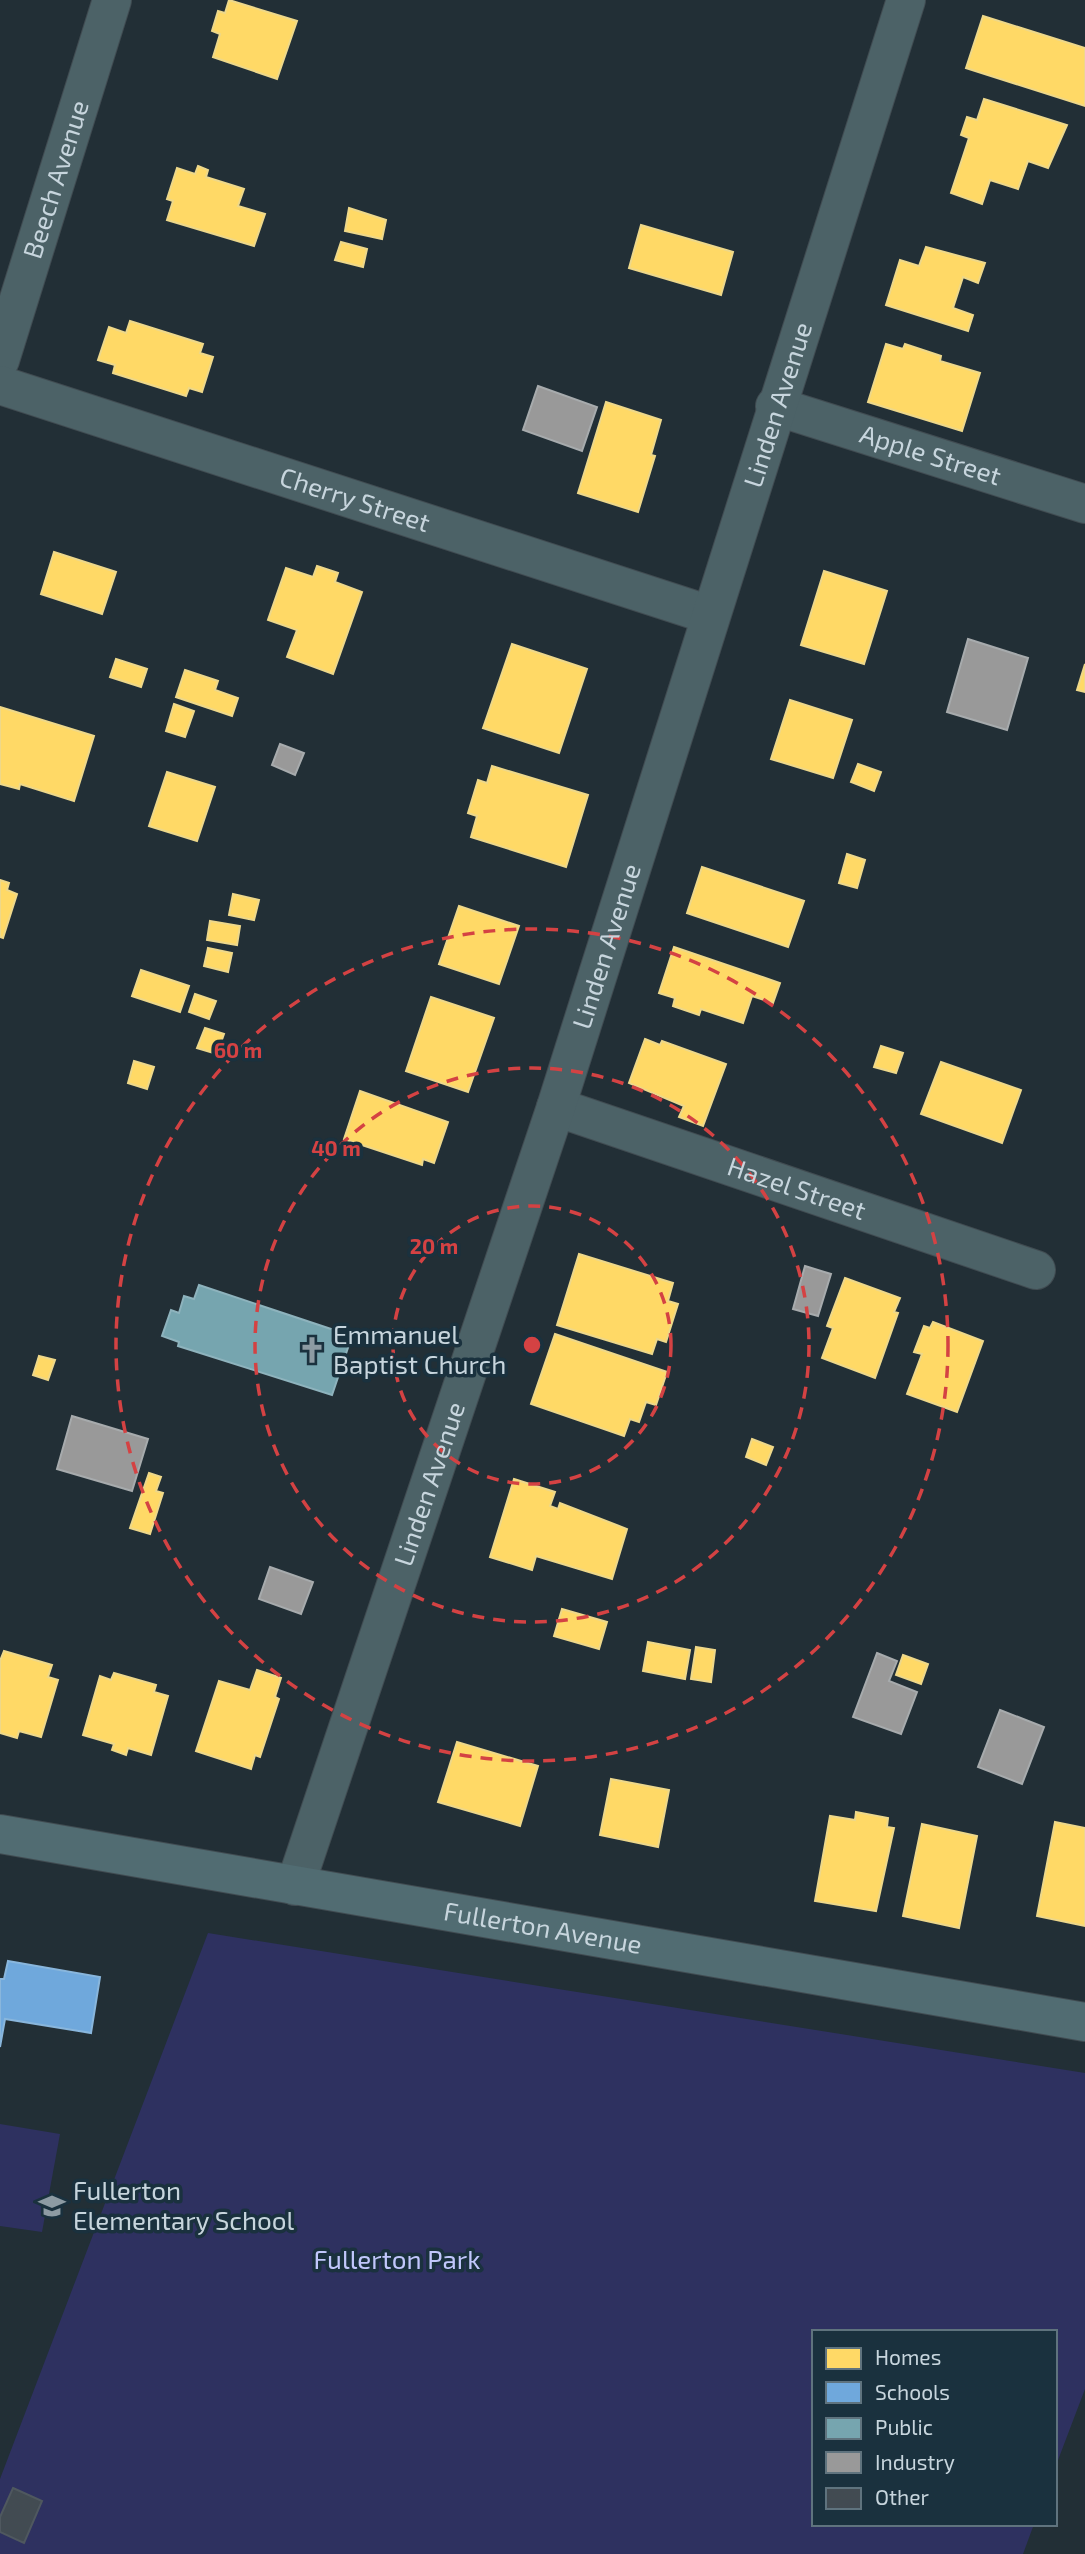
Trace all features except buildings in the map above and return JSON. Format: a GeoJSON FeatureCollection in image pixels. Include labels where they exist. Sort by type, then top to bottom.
{"type":"FeatureCollection","features":[{"type":"Feature","properties":{"kind":"street","name":"Beech Avenue"},"geometry":{"type":"LineString","coordinates":[[0,360],[112,0]]}},
{"type":"Feature","properties":{"kind":"street","name":"Linden Avenue"},"geometry":{"type":"LineString","coordinates":[[295,1886],[556,1107],[775,406],[906,0]]}},
{"type":"Feature","properties":{"kind":"street","name":"Cherry Street"},"geometry":{"type":"LineString","coordinates":[[0,385],[710,615]]}},
{"type":"Feature","properties":{"kind":"street","name":"Apple Street"},"geometry":{"type":"LineString","coordinates":[[775,406],[1085,504]]}},
{"type":"Feature","properties":{"kind":"street","name":"Hazel Street"},"geometry":{"type":"LineString","coordinates":[[556,1107],[1036,1270]]}},
{"type":"Feature","properties":{"kind":"street","name":"Fullerton Avenue"},"geometry":{"type":"LineString","coordinates":[[0,1834],[1085,2022]]}},
{"type":"Feature","properties":{"kind":"green space","name":"Fullerton Park"},"geometry":{"type":"Polygon","coordinates":[[[208,1933],[1085,2073],[1085,2389],[1057,2463],[1057,2330],[812,2330],[812,2526],[1033,2526],[1023,2554],[0,2554],[0,2479],[208,1933]]]}},
{"type":"Feature","properties":{"kind":"green space"},"geometry":{"type":"Polygon","coordinates":[[[0,2124],[60,2134],[42,2232],[0,2226],[0,2124]]]}},
{"type":"Feature","properties":{"kind":"place","name":"Emmanuel Baptist Church"},"geometry":{"type":"Point","coordinates":[312,1350]}},
{"type":"Feature","properties":{"kind":"place","name":"Fullerton Elementary School"},"geometry":{"type":"Point","coordinates":[52,2206]}}]}
